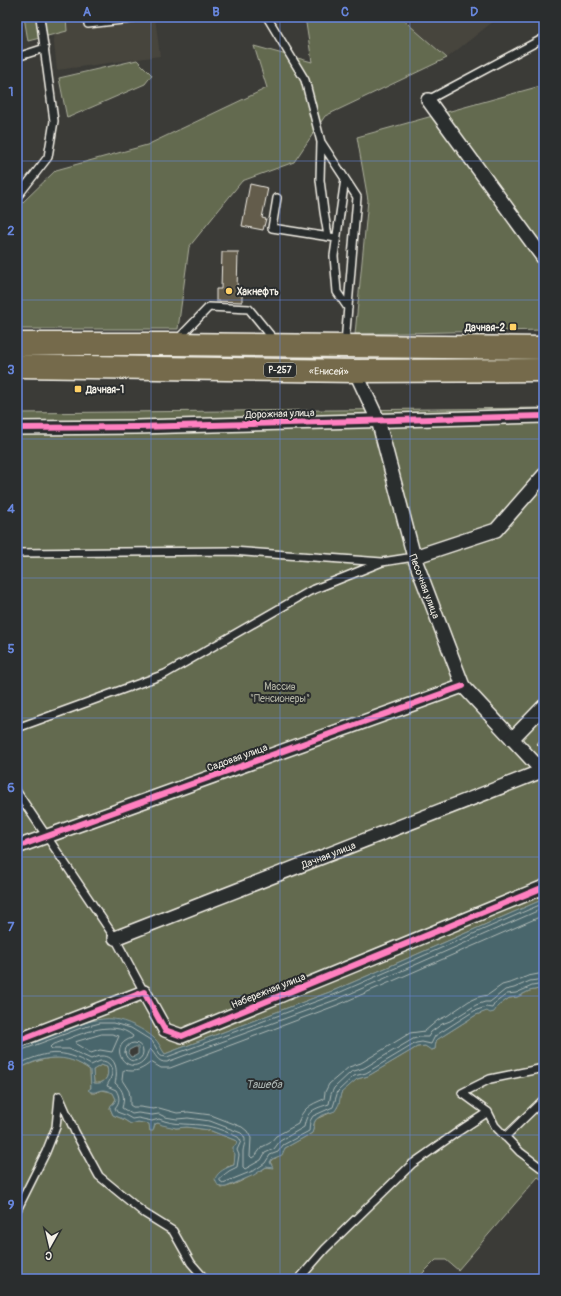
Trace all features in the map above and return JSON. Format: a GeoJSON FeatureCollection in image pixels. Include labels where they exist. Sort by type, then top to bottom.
{"type":"FeatureCollection","features":[{"type":"Feature","properties":{"kind":"highway"},"geometry":{"type":"LineString","coordinates":[[17,344],[544,348]]}},
{"type":"Feature","properties":{"kind":"highway","name":"«Енисей»"},"geometry":{"type":"LineString","coordinates":[[17,366],[355,371],[544,370]]}},
{"type":"Feature","properties":{"kind":"street"},"geometry":{"type":"LineString","coordinates":[[428,100],[544,259]]}},
{"type":"Feature","properties":{"kind":"street","name":"Песочная улица"},"geometry":{"type":"LineString","coordinates":[[355,371],[378,420],[414,557],[463,686],[543,772]]}},
{"type":"Feature","properties":{"kind":"street","name":"Дорожная улица"},"geometry":{"type":"LineString","coordinates":[[17,428],[137,427],[544,416]]}},
{"type":"Feature","properties":{"kind":"street"},"geometry":{"type":"LineString","coordinates":[[414,557],[496,530],[544,475]]}},
{"type":"Feature","properties":{"kind":"street","name":"Садовая улица"},"geometry":{"type":"LineString","coordinates":[[17,847],[463,686]]}},
{"type":"Feature","properties":{"kind":"street"},"geometry":{"type":"LineString","coordinates":[[512,739],[544,706]]}},
{"type":"Feature","properties":{"kind":"street","name":"Дачная улица"},"geometry":{"type":"LineString","coordinates":[[114,938],[543,772]]}},
{"type":"Feature","properties":{"kind":"street","name":"Набережная улица"},"geometry":{"type":"LineString","coordinates":[[144,992],[165,1030],[182,1036],[544,888]]}},
{"type":"Feature","properties":{"kind":"street"},"geometry":{"type":"LineString","coordinates":[[17,1041],[144,992]]}},
{"type":"Feature","properties":{"kind":"lane"},"geometry":{"type":"LineString","coordinates":[[17,196],[48,157],[54,121],[40,17]]}},
{"type":"Feature","properties":{"kind":"lane"},"geometry":{"type":"LineString","coordinates":[[87,17],[88,24],[131,19],[131,17]]}},
{"type":"Feature","properties":{"kind":"lane"},"geometry":{"type":"LineString","coordinates":[[267,17],[305,80],[321,142],[320,180],[328,236]]}},
{"type":"Feature","properties":{"kind":"lane"},"geometry":{"type":"LineString","coordinates":[[428,100],[544,38]]}},
{"type":"Feature","properties":{"kind":"lane"},"geometry":{"type":"LineString","coordinates":[[17,57],[45,48]]}},
{"type":"Feature","properties":{"kind":"lane"},"geometry":{"type":"LineString","coordinates":[[321,142],[357,197],[345,346]]}},
{"type":"Feature","properties":{"kind":"lane"},"geometry":{"type":"LineString","coordinates":[[345,179],[334,256],[337,292],[348,308]]}},
{"type":"Feature","properties":{"kind":"lane"},"geometry":{"type":"LineString","coordinates":[[277,198],[272,228],[336,238]]}},
{"type":"Feature","properties":{"kind":"lane"},"geometry":{"type":"LineString","coordinates":[[174,344],[209,307],[249,309],[279,345]]}},
{"type":"Feature","properties":{"kind":"lane"},"geometry":{"type":"LineString","coordinates":[[17,553],[232,550],[382,562]]}},
{"type":"Feature","properties":{"kind":"lane"},"geometry":{"type":"LineString","coordinates":[[17,728],[165,674],[310,591],[382,562],[414,557]]}},
{"type":"Feature","properties":{"kind":"lane"},"geometry":{"type":"LineString","coordinates":[[17,792],[114,938],[144,992]]}},
{"type":"Feature","properties":{"kind":"lane"},"geometry":{"type":"LineString","coordinates":[[544,1068],[490,1079],[462,1093],[488,1112],[495,1126],[520,1152],[544,1170]]}},
{"type":"Feature","properties":{"kind":"lane"},"geometry":{"type":"LineString","coordinates":[[17,1210],[46,1152],[56,1127],[59,1096],[75,1132],[100,1176],[144,1213],[173,1231],[191,1263],[205,1279]]}},
{"type":"Feature","properties":{"kind":"lane"},"geometry":{"type":"LineString","coordinates":[[505,1136],[544,1099]]}},
{"type":"Feature","properties":{"kind":"lane"},"geometry":{"type":"LineString","coordinates":[[299,1279],[325,1249],[412,1164],[488,1112]]}},
{"type":"Feature","properties":{"kind":"shaded area"},"geometry":{"type":"Polygon","coordinates":[[[51,17],[155,17],[160,56],[57,70],[51,17]]]}},
{"type":"Feature","properties":{"kind":"shaded area"},"geometry":{"type":"Polygon","coordinates":[[[400,17],[499,17],[447,58],[400,17]]]}},
{"type":"Feature","properties":{"kind":"green space"},"geometry":{"type":"Polygon","coordinates":[[[24,17],[66,17],[67,31],[28,41],[24,17]]]}},
{"type":"Feature","properties":{"kind":"green space"},"geometry":{"type":"Polygon","coordinates":[[[305,17],[400,17],[447,58],[325,116],[294,162],[242,181],[189,247],[178,329],[17,329],[17,207],[56,170],[147,145],[267,88],[254,46],[312,62],[305,17]]]}},
{"type":"Feature","properties":{"kind":"green space"},"geometry":{"type":"Polygon","coordinates":[[[137,60],[152,75],[145,84],[67,118],[59,78],[137,60]]]}},
{"type":"Feature","properties":{"kind":"green space"},"geometry":{"type":"Polygon","coordinates":[[[544,85],[544,330],[355,334],[368,200],[357,137],[544,85]]]}},
{"type":"Feature","properties":{"kind":"green space","name":"Массив \"Пенсионеры\""},"geometry":{"type":"Polygon","coordinates":[[[544,408],[544,899],[335,990],[165,1054],[99,1020],[80,1025],[17,1049],[17,413],[544,408]]]}},
{"type":"Feature","properties":{"kind":"green space"},"geometry":{"type":"Polygon","coordinates":[[[544,988],[544,1181],[538,1177],[458,1270],[446,1260],[436,1260],[417,1279],[17,1279],[18,1069],[46,1059],[63,1058],[72,1060],[90,1070],[91,1093],[101,1090],[113,1092],[116,1099],[110,1108],[113,1115],[131,1124],[138,1122],[150,1124],[150,1131],[155,1124],[158,1123],[176,1128],[187,1127],[209,1130],[237,1141],[234,1165],[227,1167],[218,1186],[222,1188],[238,1183],[264,1168],[271,1166],[272,1165],[270,1162],[272,1159],[276,1158],[285,1148],[312,1133],[316,1119],[332,1112],[337,1108],[339,1097],[343,1090],[357,1079],[368,1076],[417,1047],[425,1046],[432,1050],[435,1049],[436,1041],[438,1039],[476,1015],[498,1006],[509,998],[517,997],[529,991],[544,988]]]}},
{"type":"Feature","properties":{"kind":"green space"},"geometry":{"type":"Polygon","coordinates":[[[101,1065],[107,1067],[107,1077],[101,1083],[94,1083],[93,1070],[101,1065]]]}},
{"type":"Feature","properties":{"kind":"water","name":"Ташеба"},"geometry":{"type":"Polygon","coordinates":[[[544,899],[544,988],[529,991],[517,997],[509,998],[498,1006],[494,1012],[490,1013],[487,1011],[476,1015],[438,1039],[436,1041],[435,1049],[431,1050],[425,1046],[417,1047],[368,1076],[357,1079],[341,1093],[339,1104],[335,1111],[321,1116],[314,1122],[312,1133],[285,1148],[282,1155],[272,1159],[270,1162],[273,1168],[266,1167],[254,1175],[226,1187],[219,1186],[215,1179],[220,1172],[234,1165],[235,1154],[233,1147],[236,1145],[237,1141],[209,1130],[187,1127],[176,1128],[158,1123],[155,1124],[153,1131],[150,1131],[149,1124],[138,1122],[131,1124],[113,1115],[110,1108],[116,1099],[113,1093],[104,1090],[94,1092],[88,1090],[91,1088],[90,1070],[72,1060],[63,1058],[44,1059],[26,1065],[17,1070],[17,1049],[65,1029],[91,1021],[113,1019],[124,1021],[150,1035],[156,1040],[165,1054],[335,990],[544,899]],[[138,1047],[129,1050],[128,1053],[131,1057],[138,1054],[138,1047]],[[101,1065],[93,1070],[94,1083],[101,1083],[107,1077],[107,1067],[101,1065]]]}},
{"type":"Feature","properties":{"kind":"building"},"geometry":{"type":"Polygon","coordinates":[[[250,184],[268,188],[262,218],[266,219],[263,230],[242,226],[250,184]]]}},
{"type":"Feature","properties":{"kind":"building"},"geometry":{"type":"Polygon","coordinates":[[[222,252],[238,252],[237,289],[242,289],[242,302],[216,301],[216,289],[221,289],[222,252]]]}},
{"type":"Feature","properties":{"kind":"building"},"geometry":{"type":"Polygon","coordinates":[[[544,735],[544,750],[537,744],[544,735]]]}},
{"type":"Feature","properties":{"kind":"cycle path"},"geometry":{"type":"LineString","coordinates":[[17,428],[137,427],[544,416]]}},
{"type":"Feature","properties":{"kind":"cycle path"},"geometry":{"type":"LineString","coordinates":[[17,847],[463,686]]}},
{"type":"Feature","properties":{"kind":"cycle path"},"geometry":{"type":"LineString","coordinates":[[17,1041],[144,992],[165,1030],[182,1036],[544,887]]}},
{"type":"Feature","properties":{"kind":"place","name":"Хакнефть"},"geometry":{"type":"Point","coordinates":[229,291]}},
{"type":"Feature","properties":{"kind":"place","name":"Дачная-2"},"geometry":{"type":"Point","coordinates":[513,327]}},
{"type":"Feature","properties":{"kind":"place","name":"Дачная-1"},"geometry":{"type":"Point","coordinates":[78,389]}}]}
